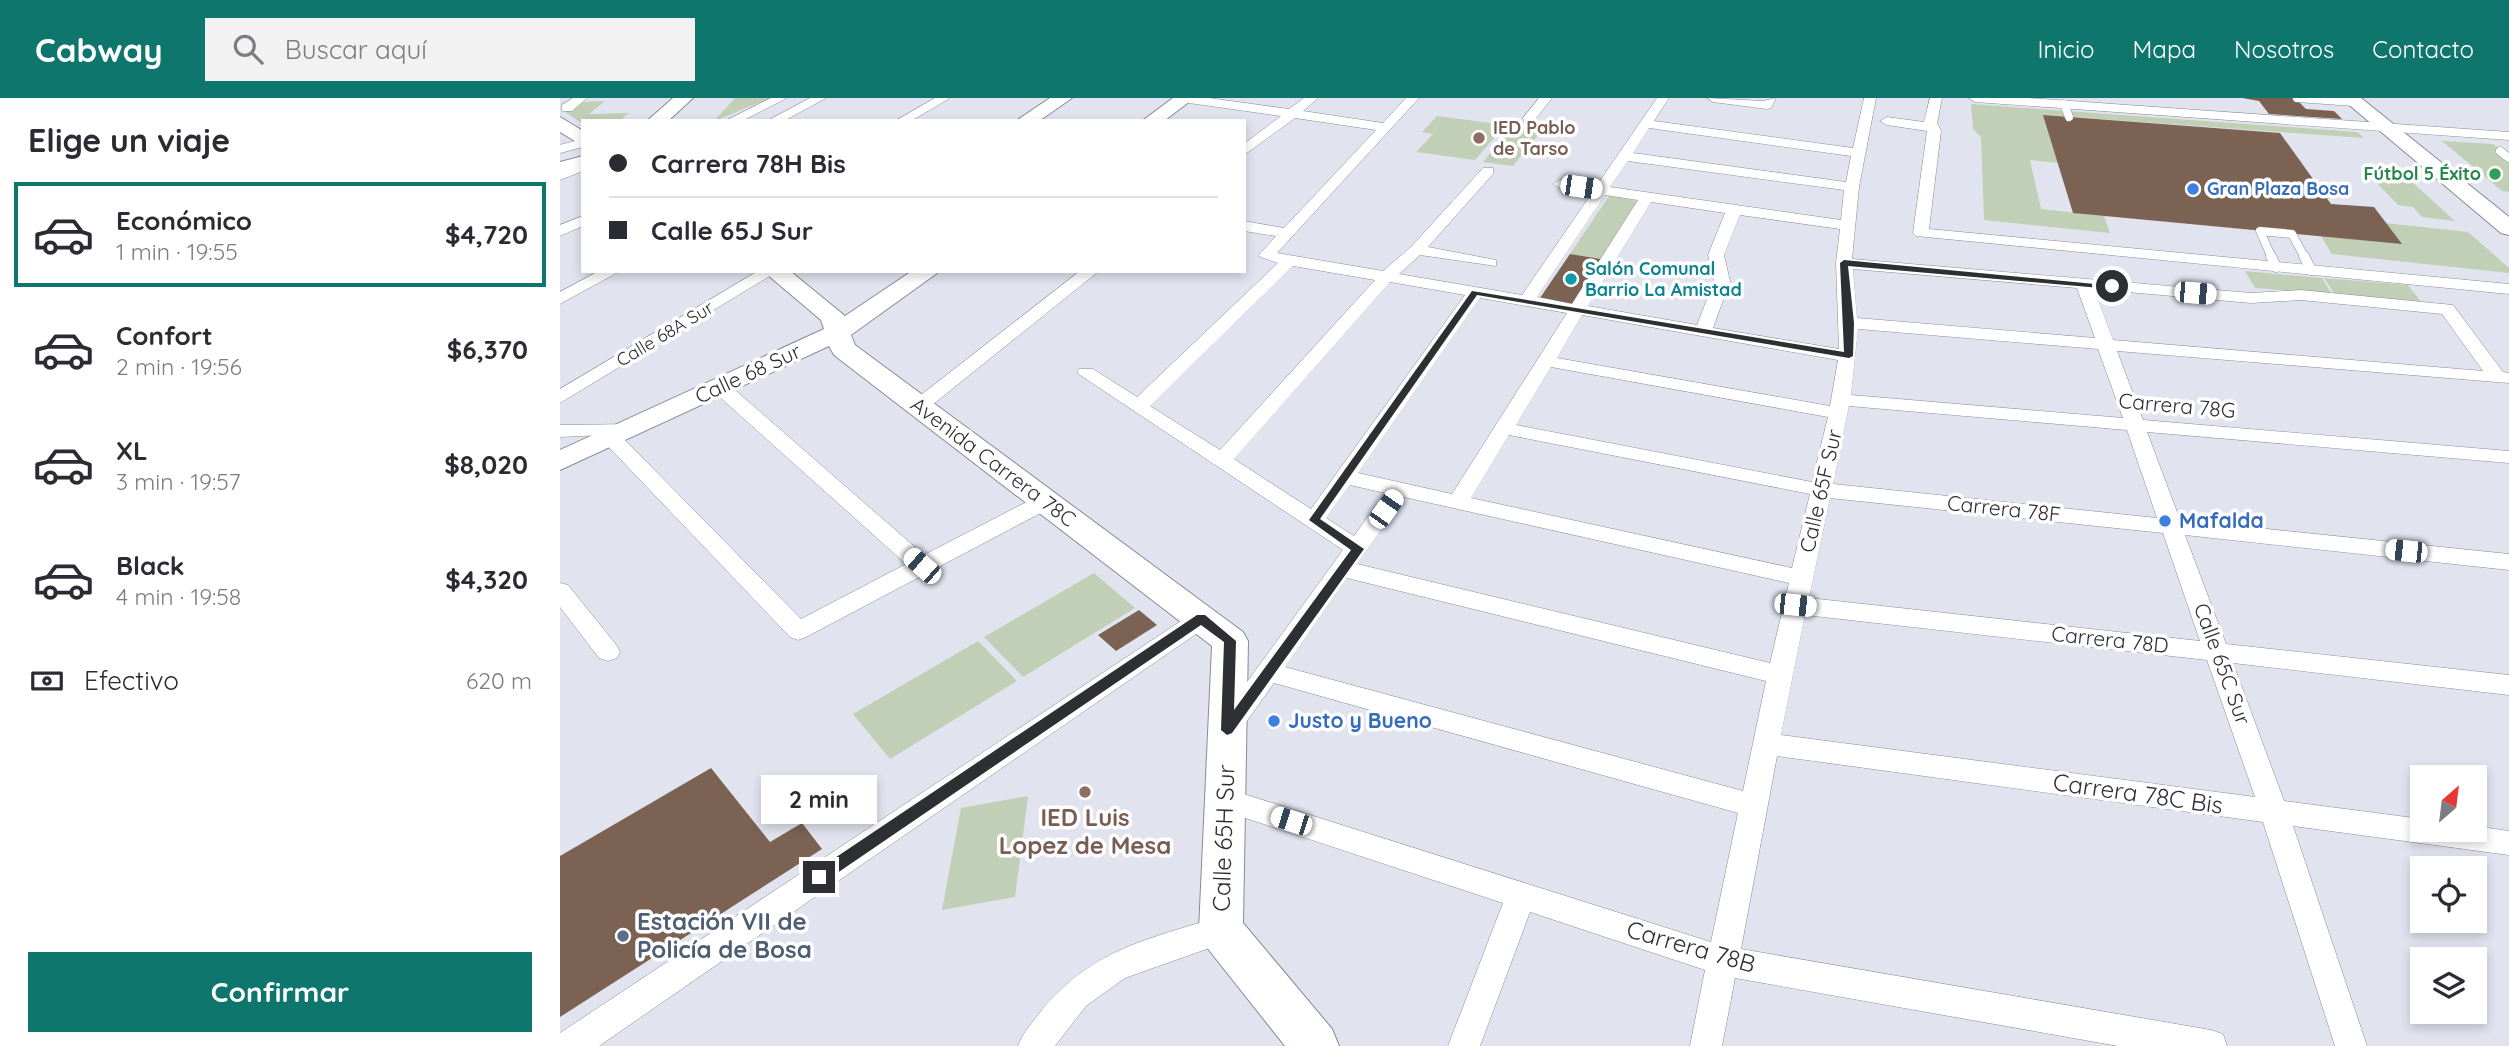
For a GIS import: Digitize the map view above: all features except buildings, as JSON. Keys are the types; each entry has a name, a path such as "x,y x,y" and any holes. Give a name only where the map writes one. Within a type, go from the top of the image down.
{"main road":[{"path":"641,119 666,98"},
{"path":"658,119 684,98"},
{"path":"1028,119 1063,98"},
{"path":"1154,119 1183,98"},
{"path":"2352,100 2509,228"},
{"path":"564,115 581,138"},
{"path":"560,169 581,164"},
{"name":"Avenida Carrera 78C","path":"778,273 833,317 843,349 1215,630"},
{"name":"Calle 68 Sur","path":"560,461 836,333 925,273"},
{"name":"Calle 65H Sur","path":"1215,630 1227,730 1221,930"},
{"path":"1221,930 1315,1046"}],"street":[{"path":"564,115 581,98"},
{"path":"735,119 781,98"},
{"path":"777,119 820,98"},
{"path":"905,119 944,98"},
{"path":"1183,98 1386,127"},
{"path":"1246,149 1312,98"},
{"path":"1277,244 1413,98"},
{"path":"1529,118 1546,98"},
{"path":"1526,301 1663,98"},
{"path":"1713,98 1768,102"},
{"name":"Calle 65F Sur","path":"1706,1046 1780,675 1849,356 1844,263 1852,187 1870,98"},
{"path":"1936,98 1930,123 1934,131 1921,233 2509,289"},
{"path":"1975,98 2018,100 2066,111 2111,103 2509,136"},
{"path":"1887,121 1932,127"},
{"path":"1646,124 1859,153"},
{"path":"1624,156 1852,187"},
{"path":"560,176 581,165"},
{"path":"1221,461 1385,278 1416,250 1488,171"},
{"path":"1560,184 1848,226"},
{"path":"1458,502 1647,197"},
{"path":"1703,331 1722,281 1716,254 1734,210"},
{"path":"560,231 581,221"},
{"path":"1246,227 1277,244 1400,266"},
{"path":"1277,244 1290,260 1849,356"},
{"path":"1416,250 1490,263"},
{"path":"1138,407 1290,260"},
{"path":"1844,263 2250,298 2301,295 2447,309 2503,378"},
{"path":"560,299 608,273"},
{"name":"Calle 68A Sur","path":"560,397 766,273"},
{"path":"919,406 1088,273"},
{"name":"Calle 65C Sur","path":"2084,284 2274,812 2351,1046"},
{"path":"1314,520 1475,293"},
{"path":"1849,323 2503,378"},
{"name":"Carrera 78G","path":"1545,361 1840,406 2136,425 2509,457"},
{"path":"1086,373 1358,549"},
{"path":"720,387 922,566"},
{"name":"Carrera 78F","path":"1503,428 1821,490 2509,562"},
{"path":"560,431 622,433 799,631 1046,501"},
{"path":"1345,477 1801,578"},
{"path":"1227,730 1399,489"},
{"path":"1343,569 1780,675"},
{"path":"560,591 608,652"},
{"name":"Carrera 78D","path":"1795,605 2509,685"},
{"path":"570,1046 1215,630"},
{"path":"1268,673 1754,806"},
{"name":"Carrera 78C Bis","path":"1766,744 2509,843"},
{"name":"Carrera 78B","path":"1225,800 1723,961 2211,1046"},
{"path":"1464,1046 1521,895"},
{"name":"Calle 65H Sur","path":"1034,1046 1074,995 1115,966 1221,930"}],"lane":[{"path":"2297,98 2352,100"},
{"path":"560,149 581,142"},
{"path":"2509,152 2500,151 2509,158"},
{"path":"2276,267 2259,231 2292,234 2311,270"}],"green space":[{"path":"735,98 771,98 719,119 716,119"},
{"path":"605,101 589,114 629,113 622,119 581,119 581,123 565,112 579,102"},
{"path":"1971,104 2357,132 2364,138 2044,115 2058,163 2030,160 2041,209 2104,216 2110,233 1984,220 1981,137 1973,129"},
{"path":"1437,116 1505,125 1475,160 1416,152 1433,134 1422,132"},
{"path":"1513,126 1542,130 1513,166 1483,162"},
{"name":"Fútbol 5 Éxito","path":"2442,141 2493,144 2509,156 2509,192 2502,191"},
{"path":"2374,180 2413,183 2455,221 2422,217 2413,207 2398,205"},
{"path":"1609,196 1638,201 1601,259 1570,254"},
{"path":"2385,223 2468,232 2509,268 2509,273 2332,254 2321,236"},
{"path":"2245,271 2322,278 2332,294 2255,288"},
{"path":"2324,278 2408,285 2421,302 2335,294"},
{"path":"1094,573 1135,608 1023,677 984,637"},
{"path":"978,641 1017,681 890,759 853,714"},
{"path":"1028,796 1015,897 942,910 961,808"}],"place":[{"name":"IED Pablo de Tarso","path":"1479,138"},
{"name":"Fútbol 5 Éxito","path":"2495,174"},
{"name":"Gran Plaza Bosa","path":"2193,189"},
{"name":"Salón Comunal Barrio La Amistad","path":"1571,279"},
{"name":"Mafalda","path":"2165,521"},
{"name":"Justo y Bueno","path":"1274,721"},
{"name":"IED Luis Lopez de Mesa","path":"1085,792"},
{"name":"Estación VII de Policía de Bosa","path":"623,936"}],"route":[{"path":"819,877 1201,618 1230,641 1227,730 1358,549 1314,520 1475,293 1849,356 1844,263 2112,286"}]}
